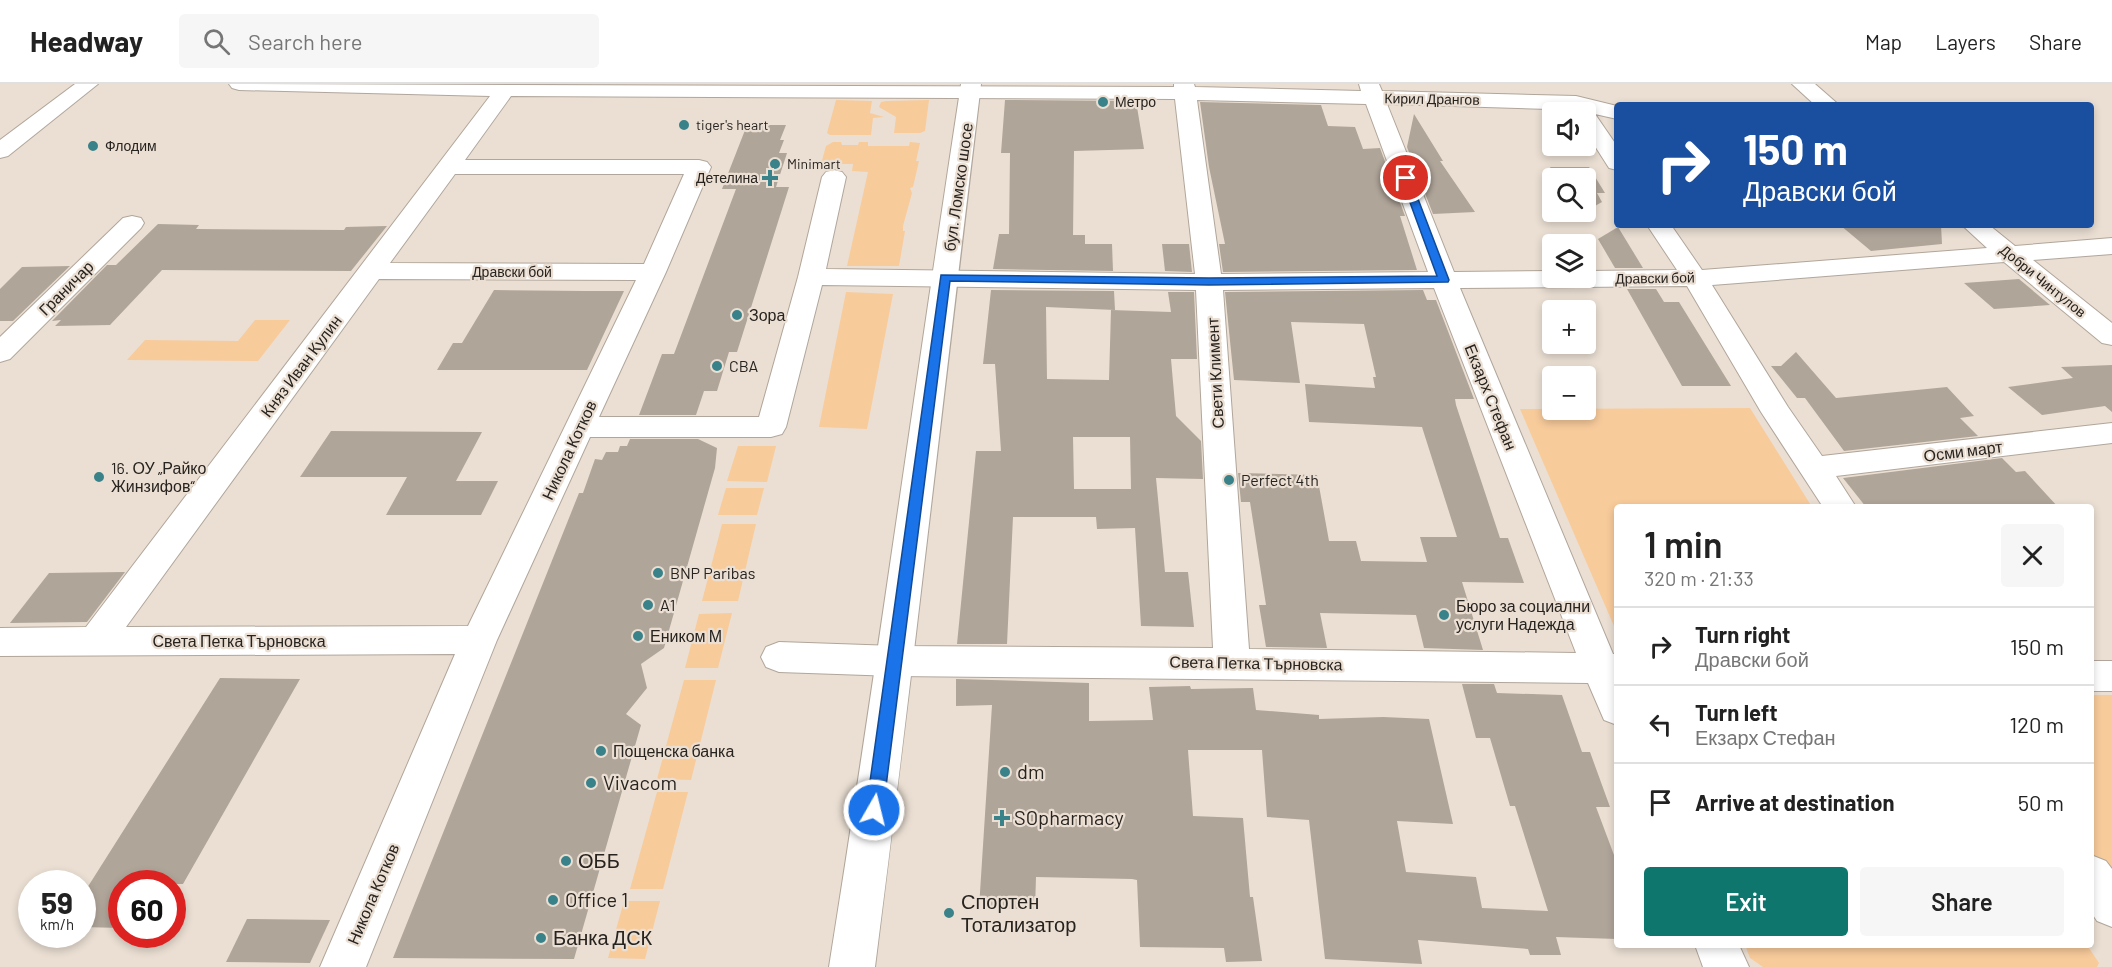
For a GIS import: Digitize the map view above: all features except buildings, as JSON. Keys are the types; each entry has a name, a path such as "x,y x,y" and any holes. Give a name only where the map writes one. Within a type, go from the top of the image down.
{"street":[{"path":"0,151 87,84"},
{"name":"Кирил Дрангов","path":"239,84 505,90 1184,88 1372,91 1542,106"},
{"path":"1565,84 1577,102"},
{"path":"1802,84 1824,102"},
{"name":"Свети Климент","path":"1184,88 1209,282 1232,663"},
{"name":"бул. Ломско шосе","path":"852,967 895,661 970,89"},
{"name":"Княз Иван Кулин","path":"96,641 505,90"},
{"name":"Екзарх Стефан","path":"1372,91 1444,280 1608,669 1614,696"},
{"name":"Кирил Дрангов","path":"1596,111 1614,113"},
{"path":"1596,131 1614,158"},
{"name":"Никола Котков","path":"343,967 479,640 580,428 699,167 446,167"},
{"path":"580,428 771,427 811,277 834,177"},
{"name":"Граничар","path":"0,353 132,223"},
{"path":"1661,228 1695,278 1776,412 1838,504"},
{"name":"Добри Чинтулов","path":"1978,228 2112,337"},
{"name":"Дравски бой","path":"811,277 1209,282 1695,278 2112,246"},
{"name":"Дравски бой","path":"371,271 652,272"},
{"name":"Осми март","path":"1814,468 2112,434"},
{"name":"Света Петка Търновска","path":"0,642 479,640"},
{"name":"Света Петка Търновска","path":"779,657 895,661 1608,669"},
{"path":"2094,676 2112,676"},
{"path":"2094,879 2112,906"},
{"path":"1718,948 1726,967"}],"shaded area":[{"path":"836,100 872,101 870,113 884,117 873,118 871,135 830,135 827,133"},
{"path":"929,100 925,131 920,133 894,133 896,117 879,107 881,102 886,101"},
{"path":"833,142 841,142 842,145 858,145 859,142 868,142 868,146 909,146 910,142 920,143 916,161 919,161 913,187 910,188 912,193 903,226 903,231 905,231 899,266 847,266 868,172 852,171 853,164 821,164 826,146"},
{"path":"846,292 893,294 867,429 819,427"},
{"path":"255,320 290,320 258,361 127,360 145,340 238,341"},
{"path":"1750,408 1810,504 1614,504 1614,626 1520,409 1542,409 1542,420 1596,420 1596,409"},
{"path":"738,446 776,446 767,482 727,481"},
{"path":"726,488 764,488 757,515 718,515"},
{"path":"722,524 756,524 738,601 702,601"},
{"path":"732,613 718,668 685,668 699,614"},
{"path":"684,680 716,680 691,780 657,779"},
{"path":"2094,695 2112,695 2112,886 2094,859"},
{"path":"657,792 688,792 663,889 630,889"},
{"path":"624,901 660,901 645,959 608,958"},
{"path":"1746,948 2089,948 2099,963 2097,967 1763,967 1750,958"}],"place":[{"name":"Метро","path":"1103,102"},
{"name":"tiger's heart","path":"684,125"},
{"name":"Флодим","path":"93,146"},
{"name":"Minimart","path":"775,164"},
{"name":"Детелина","path":"770,178"},
{"name":"Зора","path":"737,315"},
{"name":"CBA","path":"717,366"},
{"name":"16. ОУ „Райко Жинзифов“","path":"99,477"},
{"name":"Perfect 4th","path":"1229,480"},
{"name":"BNP Paribas","path":"658,573"},
{"name":"A1","path":"648,605"},
{"name":"Бюро за социални услуги Надежда","path":"1444,615"},
{"name":"Еником М","path":"638,636"},
{"name":"Пощенска банка","path":"601,751"},
{"name":"dm","path":"1005,772"},
{"name":"Vivacom","path":"591,783"},
{"name":"SOpharmacy","path":"1002,818"},
{"name":"ОББ","path":"566,861"},
{"name":"Office 1","path":"553,900"},
{"name":"Спортен Тотализатор","path":"949,913"},
{"name":"Банка ДСК","path":"541,938"}],"route":[{"path":"874,810 891,698 945,277 1209,282 1444,280 1406,178"}]}
